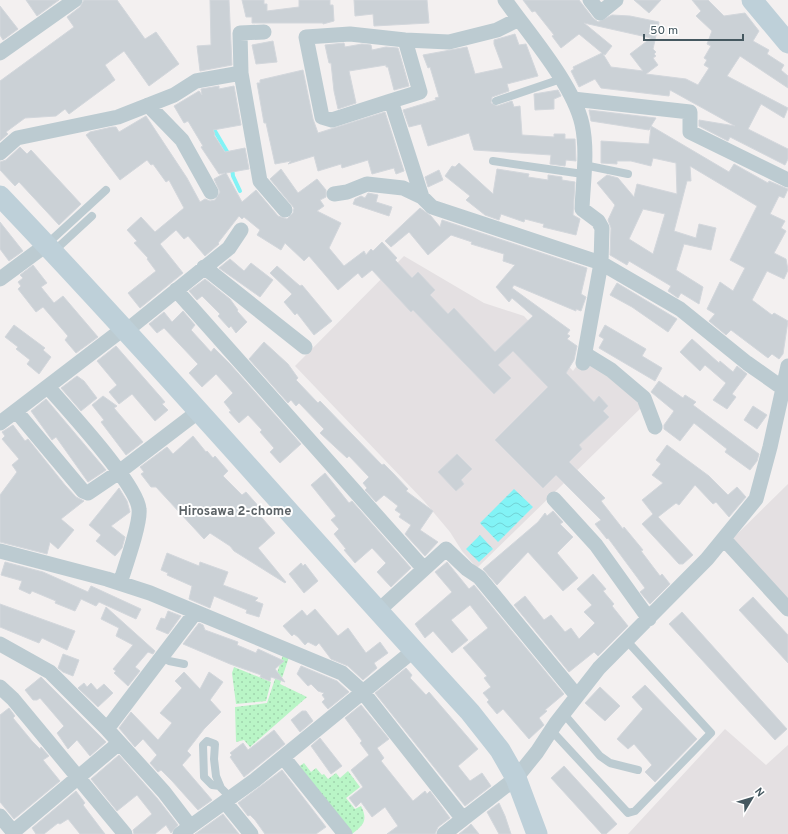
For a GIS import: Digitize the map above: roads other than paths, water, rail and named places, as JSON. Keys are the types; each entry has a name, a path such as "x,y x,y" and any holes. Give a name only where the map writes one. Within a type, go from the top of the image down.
{"street":[{"path":"0,53 75,0"},
{"path":"505,0 561,79 573,99 582,123 585,142 582,209 598,221 602,228 601,263 584,358 611,370 644,398 655,427"},
{"path":"590,0 600,13 616,0"},
{"path":"752,0 788,43"},
{"path":"771,0 788,21"},
{"path":"405,40 420,92 332,120 322,117 306,37 350,34 405,40 449,42 497,30 519,19"},
{"path":"264,32 240,33 241,73 260,181 285,210"},
{"path":"0,153 17,138 152,109 196,81 241,73"},
{"path":"573,99 690,112 690,132 788,180"},
{"path":"391,101 422,198"},
{"path":"152,109 182,140 211,192"},
{"path":"334,194 347,192 367,184 403,188 422,198 432,206 601,263 680,309 747,363 786,391"},
{"path":"0,196 50,248 199,411 413,651 470,712 500,750 516,778 537,834"},
{"path":"0,423 125,330 229,248 241,230"},
{"path":"0,279 50,248"},
{"path":"204,267 305,347"},
{"path":"176,290 424,569"},
{"path":"444,834 516,778 563,713 599,668 649,619 724,539 756,499 786,391 788,366"},
{"path":"48,386 119,472 137,499 140,510 120,583"},
{"path":"16,411 85,493 90,493 199,411"},
{"path":"554,499 596,545 649,619"},
{"path":"724,539 788,609"},
{"path":"378,612 446,549 466,569 479,577 578,696"},
{"path":"1,553 120,583 150,593 342,673 362,691 463,819"},
{"path":"107,729 195,613"},
{"path":"0,644 50,672 107,729 164,792 185,830 228,800 283,757 362,691 413,651"},
{"path":"0,687 13,699 124,834"},
{"path":"0,816 14,833 119,743"},
{"path":"283,757 345,834"},
{"path":"228,800 251,834"}],"lane":[{"path":"496,101 561,79"},
{"path":"493,162 628,174"},
{"path":"50,248 106,190"},
{"path":"50,248 92,216"},
{"path":"551,730 628,813 635,811 711,734 627,641"},
{"path":"161,657 169,661 184,664"},
{"path":"563,713 600,756 610,763 638,770"},
{"path":"220,786 212,785 204,777 203,745 207,741 215,744 215,770 220,786 228,800"}],"water":[{"path":"514,489 533,507 498,542 480,523"},
{"path":"480,535 493,549 479,562 466,549"}],"waterway":[{"path":"212,126 229,155"},
{"path":"232,168 233,176 240,191"}],"district":[{"name":"Hirosawa 2-chome","path":"235,512"}]}
